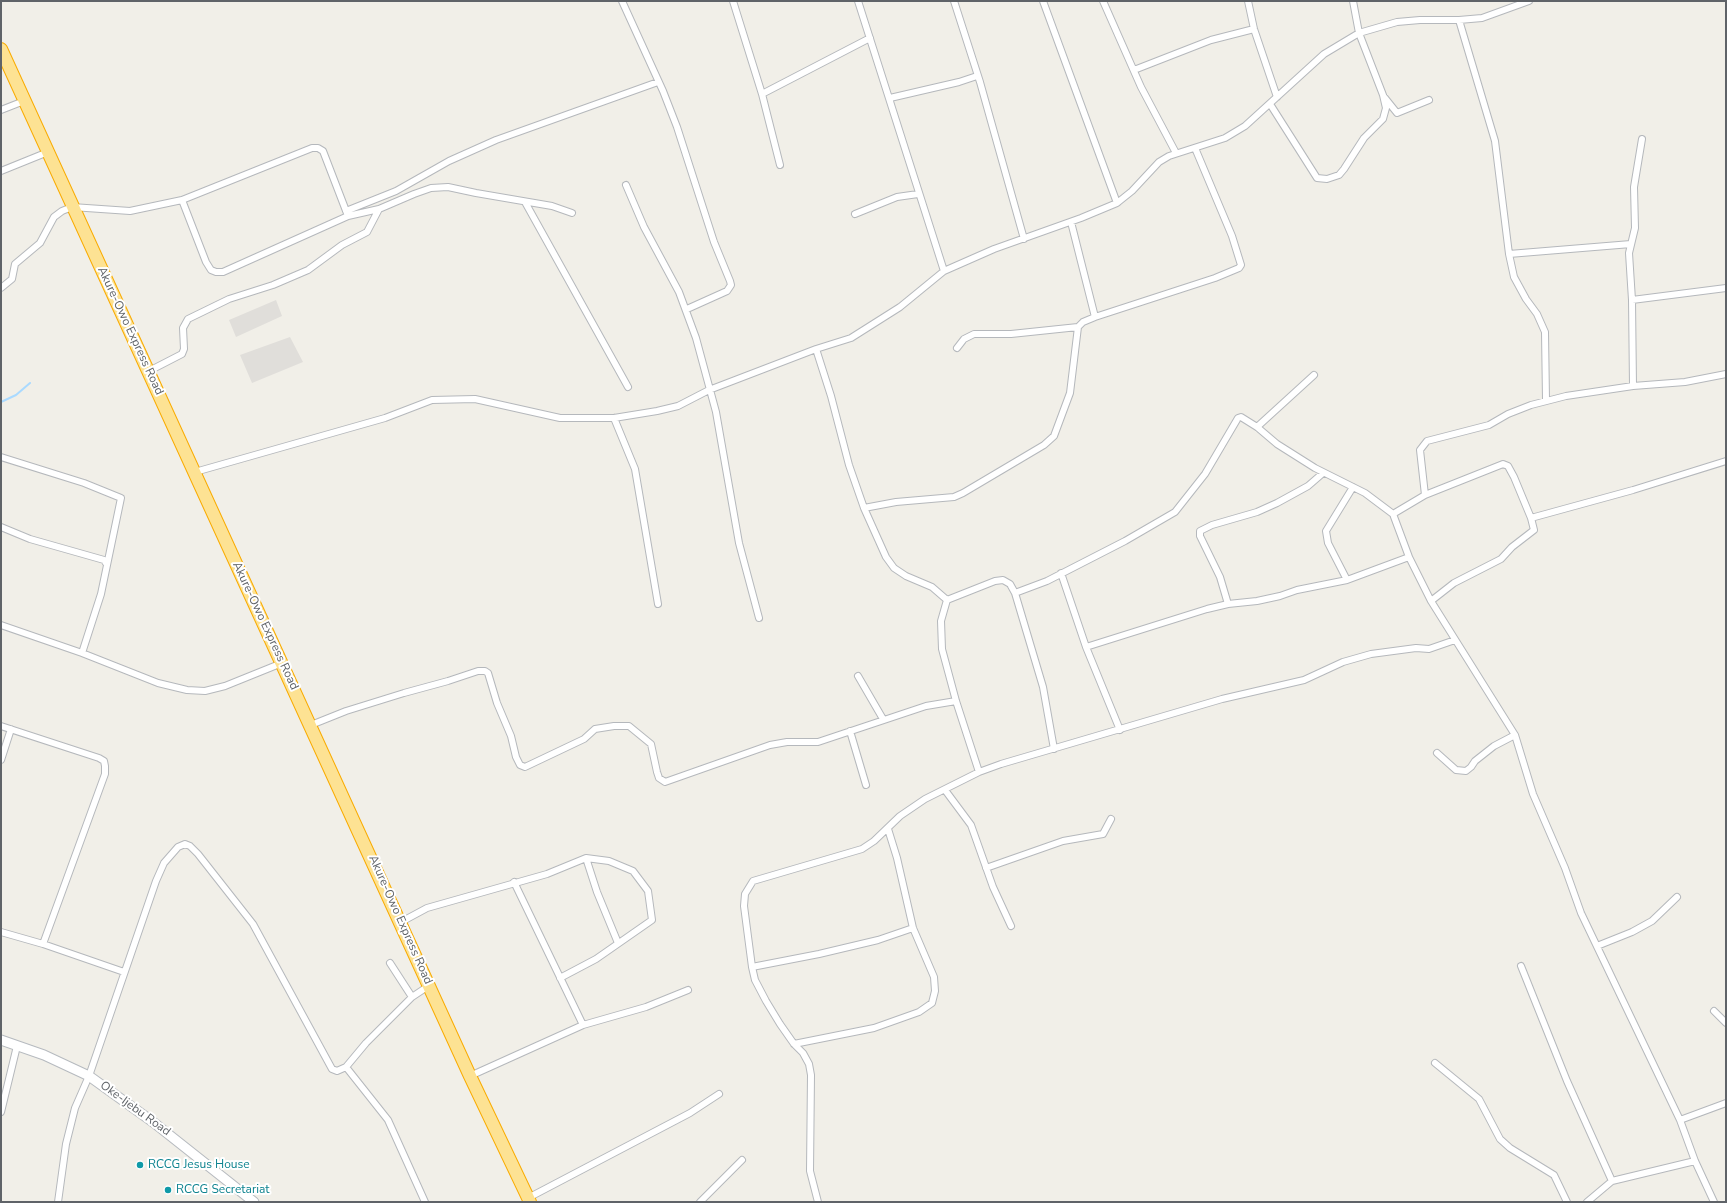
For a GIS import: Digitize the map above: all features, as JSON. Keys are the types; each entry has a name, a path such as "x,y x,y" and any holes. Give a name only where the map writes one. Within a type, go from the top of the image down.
{"highway":[{"name":"Akure-Owo Express Road","path":"1,49 72,207 196,472 470,1076 529,1200"}],"main road":[{"name":"Oke-Ijebu Road","path":"1,1040 44,1055 89,1076 153,1122 254,1202"}],"street":[{"path":"622,1 677,127 714,242 730,281 729,289 727,291 687,309"},
{"path":"733,1 762,94 780,165"},
{"path":"858,1 890,98 918,194 944,271"},
{"path":"954,1 1024,239"},
{"path":"1043,1 1117,203"},
{"path":"1104,1 1134,70 1163,131 1176,153"},
{"path":"1248,1 1254,29 1277,97"},
{"path":"1270,104 1317,178 1322,179 1339,175 1351,160 1364,138 1383,119 1386,108 1383,95 1359,34 1353,1"},
{"path":"196,472 385,418 432,400 476,399 560,418 614,418 678,406 709,390 816,349 851,338 900,306 944,271 994,249 1071,222 1117,203 1132,191 1160,162 1176,153 1225,138 1245,126 1324,54 1359,34 1397,22 1482,18 1529,1"},
{"path":"1459,20 1495,141 1509,254 1514,277 1526,300 1537,314 1545,332 1546,400"},
{"path":"1134,70 1211,40 1254,29"},
{"path":"762,94 870,38"},
{"path":"890,98 959,82 977,76"},
{"path":"182,200 206,262 211,270 223,272 396,191 449,161 496,140 658,82"},
{"path":"1383,95 1397,112 1429,100"},
{"path":"1,110 24,101"},
{"path":"1633,386 1632,300 1629,268 1634,228 1634,187 1642,139"},
{"path":"1,288 12,279 15,264 40,243 54,217 72,207 130,211 182,200 318,148 323,151 347,213"},
{"path":"864,508 896,502 954,497 963,494 1044,446 1054,436 1070,393 1078,328 1083,322 1094,317 1215,278 1239,268 1241,265 1232,236 1195,148"},
{"path":"1,171 48,152"},
{"path":"626,185 644,227 671,274 687,309 716,412 735,524 759,618"},
{"path":"347,213 379,209 414,194 440,186 552,206 572,213"},
{"path":"855,214 897,197 918,194"},
{"path":"525,202 628,387"},
{"path":"149,371 182,354 184,349 184,328 188,320 228,299 273,285 308,270 342,244 367,232 379,209"},
{"path":"1071,222 1094,317"},
{"path":"1509,254 1631,244"},
{"path":"1632,300 1726,288"},
{"path":"957,348 964,338 974,334 1019,333 1078,328"},
{"path":"816,349 831,396 849,465 879,545 894,568 906,576 932,587 947,600"},
{"path":"1425,495 1420,450 1427,441 1489,425 1508,414 1546,400 1587,392 1633,386 1685,382 1726,374"},
{"path":"1256,427 1314,375"},
{"path":"1016,593 1061,573 1125,541 1175,512 1205,474 1238,418 1241,417 1277,444 1323,473 1353,487 1393,514 1409,557 1431,601 1515,735 1534,794 1565,868 1581,913 1680,1120 1695,1161 1714,1202"},
{"path":"614,418 618,431 631,454 635,469 658,604"},
{"path":"1,457 84,483 119,497 121,501 106,562 101,594 82,653"},
{"path":"1531,518 1726,461"},
{"path":"1393,514 1425,495 1503,464 1508,466 1514,477 1531,518 1534,530 1512,547 1501,559 1454,583 1431,601"},
{"path":"1228,604 1220,577 1200,536 1200,531 1212,525 1257,512 1277,503 1308,486 1323,473"},
{"path":"1347,580 1328,544 1326,531 1353,487"},
{"path":"1,527 30,539 104,560 106,562"},
{"path":"1086,647 1228,604 1257,601 1280,596 1297,590 1347,580 1409,557"},
{"path":"1061,573 1086,647 1120,730"},
{"path":"980,772 956,701 945,660 940,632 942,612 947,600 985,584 1003,580 1010,584 1016,593 1044,687 1054,749"},
{"path":"1,625 82,653 158,683 188,690 205,691 225,686 282,663"},
{"path":"818,1202 810,1171 811,1075 803,1053 794,1044 766,1001 755,980 744,906 745,894 753,881 862,848 874,841 900,816 914,806 980,772 1023,757 1120,730 1222,699 1304,680 1343,662 1371,654 1416,648 1430,649 1455,640"},
{"path":"311,725 368,704 481,670 488,673 497,703 511,736 517,761 525,767 584,738 595,729 614,726 628,726 651,744 659,778 665,782 770,745 787,742 818,742 883,719 926,706 956,701"},
{"path":"858,676 883,719"},
{"path":"1,726 99,758 104,761 105,766 105,774 43,944"},
{"path":"1,760 11,729"},
{"path":"850,731 866,784"},
{"path":"1437,754 1456,770 1466,770 1471,768 1475,761 1494,746 1515,735"},
{"path":"945,790 971,825 986,868 1010,926"},
{"path":"986,868 1063,841 1103,834 1111,818"},
{"path":"794,1044 874,1028 919,1012 932,1003 936,991 934,977 913,928 897,858 888,829"},
{"path":"58,1202 66,1144 75,1108 89,1076 124,972 164,864 178,847 185,844 190,846 253,924 332,1069 337,1071 346,1067 366,1043 412,997 430,985"},
{"path":"401,922 427,908 514,882 547,874 586,858 609,862 633,871 648,891 652,920 596,959 560,978"},
{"path":"586,858 597,892 618,943"},
{"path":"514,882 584,1025"},
{"path":"1597,946 1632,932 1652,921 1677,897"},
{"path":"752,967 819,954 878,940 913,928"},
{"path":"1,932 43,944 124,972"},
{"path":"390,963 412,997"},
{"path":"1521,966 1567,1081 1612,1181"},
{"path":"470,1076 584,1025 646,1006 688,990"},
{"path":"1714,1011 1726,1022"},
{"path":"1,1112 2,1102 17,1046"},
{"path":"1435,1063 1478,1099 1500,1139 1510,1148 1554,1175 1567,1202"},
{"path":"346,1067 388,1120 425,1202"},
{"path":"529,1200 690,1113 719,1094"},
{"path":"1680,1120 1726,1103"},
{"path":"700,1202 742,1160"},
{"path":"1587,1202 1612,1181 1695,1161"}],"shaded area":[{"path":"276,300 282,316 236,337 229,320"},
{"path":"290,337 303,362 252,383 240,355"}],"waterway":[{"path":"1,402 16,395 30,383"}],"place":[{"name":"RCCG Jesus House","path":"140,1165"},
{"name":"RCCG Secretariat","path":"168,1190"}]}
